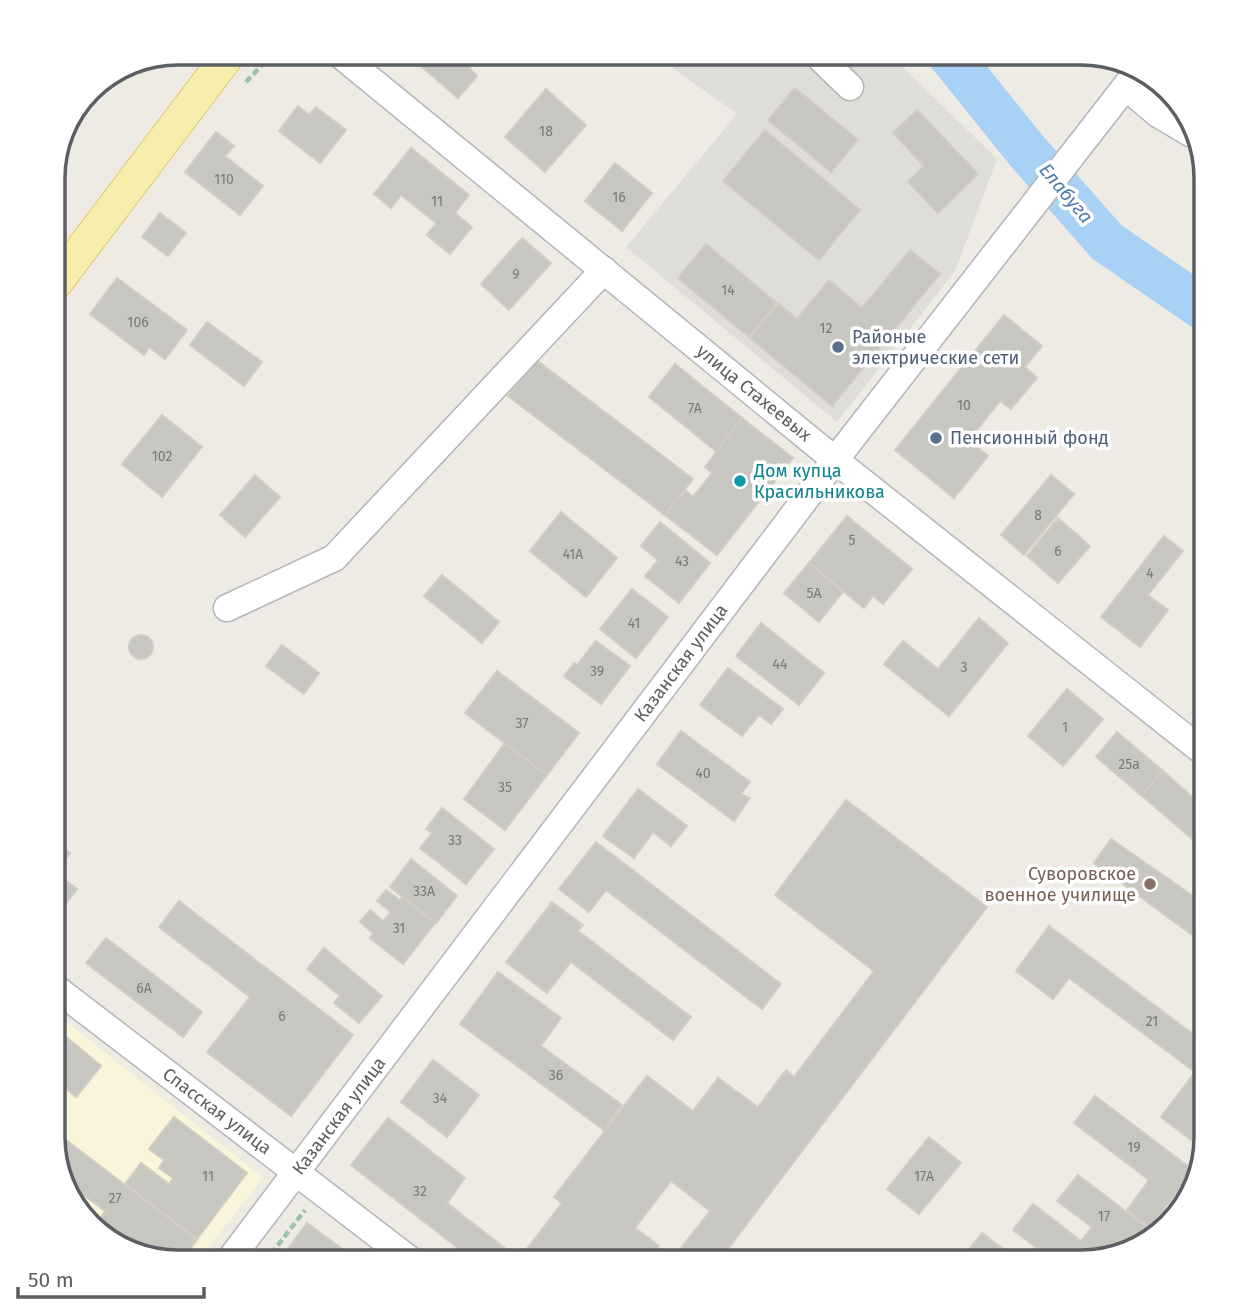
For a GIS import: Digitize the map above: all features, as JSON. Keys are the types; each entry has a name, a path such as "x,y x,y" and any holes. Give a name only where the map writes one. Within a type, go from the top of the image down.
{"main road":[{"path":"65,272 234,65"}],"street":[{"name":"улица Стахеевых","path":"354,65 835,460 1194,744"},
{"path":"827,65 850,87"},
{"path":"1133,78 1158,114 1183,129"},
{"name":"Казанская улица","path":"237,1250 835,460 1133,78"},
{"path":"227,608 334,558 604,270"},
{"name":"Спасская улица","path":"65,996 398,1250"}],"path":[{"path":"274,1250 320,1190"}],"shaded area":[{"path":"669,65 900,65 997,159 955,271 837,422 626,247 737,114"},
{"path":"65,1021 263,1178 206,1250 148,1246 128,1239 109,1227 84,1200 73,1181 67,1159"}],"building":[{"path":"420,65 472,65 469,68 477,76 458,98"},
{"path":"795,88 858,140 831,172 768,120"},
{"path":"546,89 586,125 545,172 505,137"},
{"path":"298,106 309,115 316,107 346,130 320,163 279,131"},
{"path":"917,110 978,174 938,213 908,182 924,166 893,133"},
{"path":"765,130 860,210 819,260 723,181"},
{"path":"216,132 234,146 225,156 263,186 240,215 185,172"},
{"path":"411,148 469,195 455,213 472,227 450,254 427,235 436,223 401,195 391,208 374,194"},
{"path":"615,163 652,193 622,231 585,201"},
{"path":"160,213 186,233 168,256 142,237"},
{"path":"522,238 551,263 509,310 481,284"},
{"path":"706,244 777,303 749,337 678,278"},
{"path":"910,250 940,274 832,406 750,338 778,303 797,319 829,280 862,308"},
{"path":"117,278 187,330 165,359 149,347 144,355 90,314"},
{"path":"1004,315 1042,346 1025,367 1037,378 1011,409 1000,401 969,440 988,456 954,498 895,450"},
{"path":"207,322 262,362 244,386 190,345"},
{"path":"535,359 693,479 665,515 508,396"},
{"path":"675,364 742,418 717,452 649,397"},
{"path":"162,415 202,447 162,497 122,464"},
{"name":"Дом купца Красильникова","path":"742,418 793,458 717,555 665,515 685,490 693,497 712,473 705,467"},
{"path":"255,475 280,497 245,537 220,515"},
{"path":"1051,475 1074,494 1024,555 1001,535"},
{"path":"561,512 617,558 586,597 530,551"},
{"path":"847,516 912,569 883,604 873,596 864,608 809,563"},
{"path":"1058,518 1090,546 1058,583 1027,556"},
{"path":"660,522 710,563 679,603 645,576 658,560 641,546"},
{"path":"1164,536 1183,551 1148,595 1168,610 1140,647 1101,617"},
{"path":"809,563 843,592 819,622 784,593"},
{"path":"442,575 499,622 482,643 424,596"},
{"path":"632,589 668,617 636,658 600,629"},
{"path":"979,618 1008,643 949,716 884,664 903,641 938,669"},
{"path":"761,623 824,673 799,705 736,656"},
{"path":"141,635 150,638 153,647 150,656 141,659 132,656 129,647 132,638"},
{"path":"596,641 630,666 601,704 564,676 574,663 577,665"},
{"path":"282,645 319,673 304,694 266,666"},
{"path":"728,668 783,709 771,724 759,715 742,736 700,705"},
{"path":"497,671 579,733 547,775 465,713"},
{"path":"1067,689 1103,719 1063,766 1028,736"},
{"path":"681,731 750,782 741,794 750,798 734,821 657,764"},
{"path":"1117,732 1163,771 1141,795 1096,757"},
{"path":"505,743 547,775 505,830 464,799"},
{"path":"1163,771 1194,798 1194,841 1141,795"},
{"path":"638,789 687,826 671,846 653,832 634,858 603,836"},
{"path":"846,800 987,907 727,1250 679,1250 710,1211 671,1181 635,1228 659,1246 656,1250 526,1250 562,1203 554,1197 647,1076 693,1111 718,1078 758,1107 786,1070 794,1077 874,971 775,895"},
{"path":"442,808 494,849 466,884 420,848 432,833 426,829"},
{"name":"Суворовское военное училище","path":"1111,839 1194,897 1194,936 1094,863"},
{"path":"596,842 781,984 762,1009 606,890 589,912 559,889"},
{"path":"411,859 457,896 436,923 390,887"},
{"path":"65,880 77,889 65,905"},
{"path":"386,890 400,900 402,897 435,923 403,964 370,938 373,933 360,922 370,910 383,921 391,912 377,901"},
{"path":"179,901 353,1035 291,1116 207,1052 250,997 159,927"},
{"path":"552,902 583,925 578,931 691,1017 673,1040 571,962 547,993 506,962"},
{"path":"1049,926 1194,1035 1194,1071 1069,978 1053,999 1016,971"},
{"path":"106,938 202,1012 183,1037 86,963"},
{"path":"324,948 382,996 359,1023 334,1003 340,996 307,969"},
{"path":"498,972 561,1018 541,1046 622,1105 604,1130 460,1024"},
{"path":"65,1036 101,1066 76,1097 65,1087"},
{"path":"433,1060 479,1095 447,1137 401,1102"},
{"path":"1194,1073 1194,1142 1161,1117"},
{"path":"1095,1096 1190,1168 1185,1180 1149,1227 1127,1210 1149,1180 1074,1123"},
{"path":"174,1117 247,1173 197,1239 125,1184 141,1163 169,1184 173,1178 159,1168 164,1160 149,1149"},
{"path":"388,1118 465,1178 447,1203 507,1250 461,1250 351,1165"},
{"path":"929,1137 961,1163 919,1214 887,1189"},
{"path":"65,1141 197,1240 189,1250 148,1246 128,1239 102,1221 100,1219 105,1211 79,1192 73,1181"},
{"path":"1078,1175 1148,1228 1125,1242 1081,1250 1039,1250 1013,1230 1033,1204 1081,1241 1092,1227 1057,1201"},
{"path":"307,1223 344,1250 287,1250"},
{"path":"982,1233 1005,1250 969,1250"}],"waterway":[{"name":"Елабуга","path":"958,65 1026,150 1107,242 1194,302"}],"place":[{"name":"Районые электрические сети","path":"838,347"},
{"name":"Пенсионный фонд","path":"936,438"},
{"name":"Дом купца Красильникова","path":"740,481"},
{"name":"Суворовское военное училище","path":"1150,884"}]}
